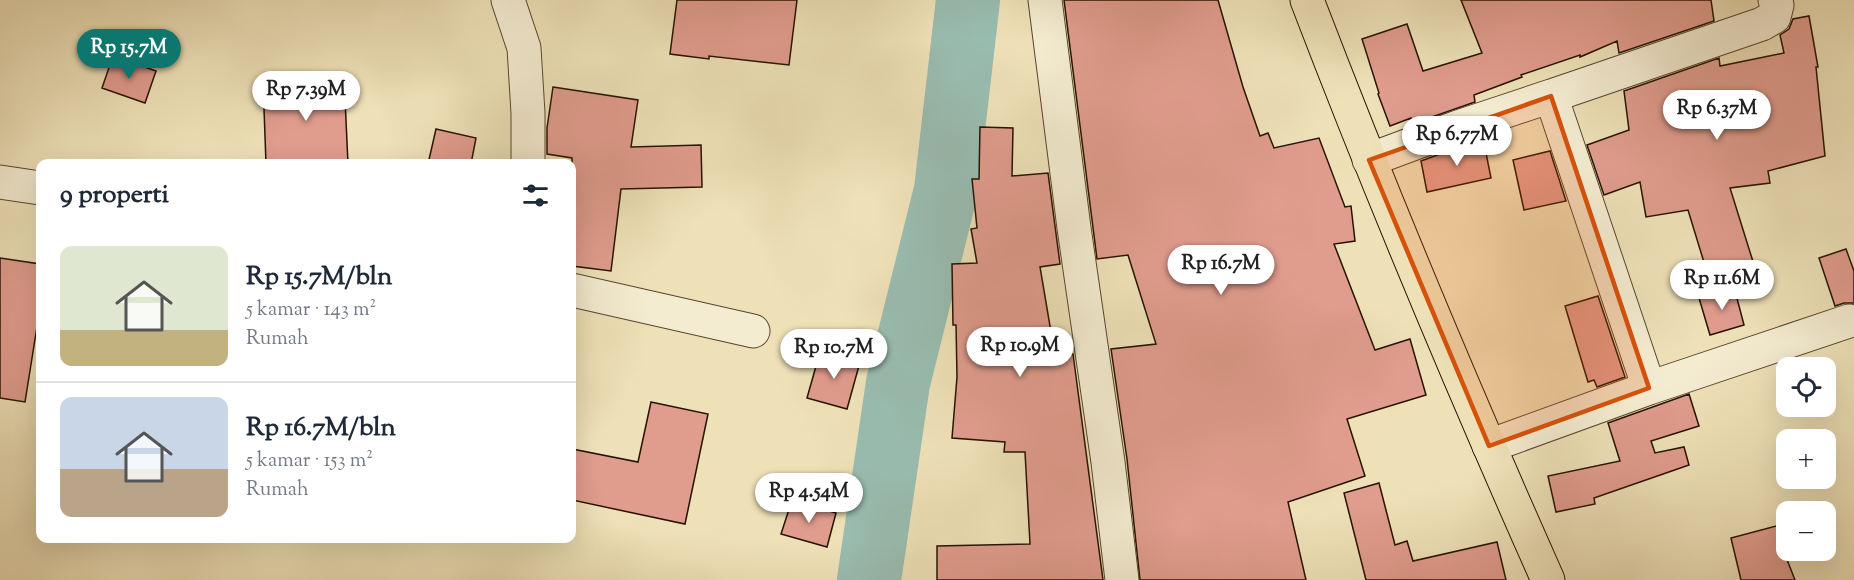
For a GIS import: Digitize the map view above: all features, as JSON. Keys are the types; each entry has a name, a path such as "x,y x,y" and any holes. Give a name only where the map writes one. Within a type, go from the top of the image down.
{"highway":[{"path":"1307,0 1369,160 1548,580"}],"street":[{"path":"508,0 524,48 528,159"},
{"path":"1045,0 1122,580"},
{"path":"1369,160 1458,127 1762,24 1774,17 1777,5 1775,0"},
{"path":"1551,96 1649,388"},
{"path":"0,182 36,187"},
{"path":"576,291 753,331"},
{"path":"1489,446 1649,388 1852,323"}],"highlighted area":[{"path":"1551,96 1649,388 1489,446 1369,160"}],"building":[{"path":"677,0 797,0 789,65 670,54"},
{"path":"1064,0 1218,0 1260,136 1268,133 1274,148 1319,138 1345,207 1351,206 1355,241 1334,244 1375,350 1410,339 1426,395 1347,419 1365,476 1288,502 1306,580 1140,580 1127,459 1111,349 1156,344 1128,255 1097,259"},
{"path":"1461,0 1711,0 1714,21 1619,53 1617,41 1580,57 1580,55 1521,75 1522,77 1474,95 1475,102 1412,124 1411,118 1390,126 1362,39 1407,24 1423,71 1482,53"},
{"path":"1809,16 1818,67 1816,67 1825,156 1768,171 1770,183 1730,188 1755,268 1710,282 1688,210 1646,217 1640,182 1604,195 1587,145 1629,130 1624,91 1719,58 1720,66 1784,53 1780,35 1789,29 1793,19"},
{"path":"113,56 156,71 145,103 102,88"},
{"path":"344,77 348,159 266,159 263,81"},
{"path":"553,87 638,100 631,147 701,145 702,187 621,189 611,271 576,267 576,159 547,154 547,128"},
{"path":"980,127 1013,128 1012,176 1048,173 1060,264 1040,267 1051,332 1055,331 1060,356 1073,354 1103,580 937,580 937,546 1030,544 1025,452 1004,452 1005,442 952,438 957,377 952,264 977,263 971,229 977,228 972,179 979,179"},
{"path":"436,129 476,138 472,159 429,159"},
{"path":"1483,138 1491,178 1427,192 1421,161"},
{"path":"1550,151 1566,201 1524,210 1513,160"},
{"path":"1846,249 1854,271 1854,303 1835,306 1819,258"},
{"path":"0,258 36,263 36,333 25,402 0,398"},
{"path":"1734,287 1744,325 1710,335 1699,298"},
{"path":"1598,296 1625,377 1597,387 1594,380 1588,382 1565,306"},
{"path":"820,352 860,362 847,409 807,398"},
{"path":"1689,394 1699,426 1651,441 1655,453 1684,447 1689,465 1594,498 1595,504 1556,512 1548,476 1620,461 1608,423"},
{"path":"651,402 708,414 685,524 576,501 576,450 638,462"},
{"path":"1379,483 1395,545 1407,541 1413,561 1497,542 1506,580 1366,580 1344,493"},
{"path":"792,500 836,513 827,547 781,534"},
{"path":"1776,526 1776,561 1788,561 1795,580 1741,580 1731,538"}],"waterway":[{"path":"869,580 898,383 946,190 968,0"}]}
